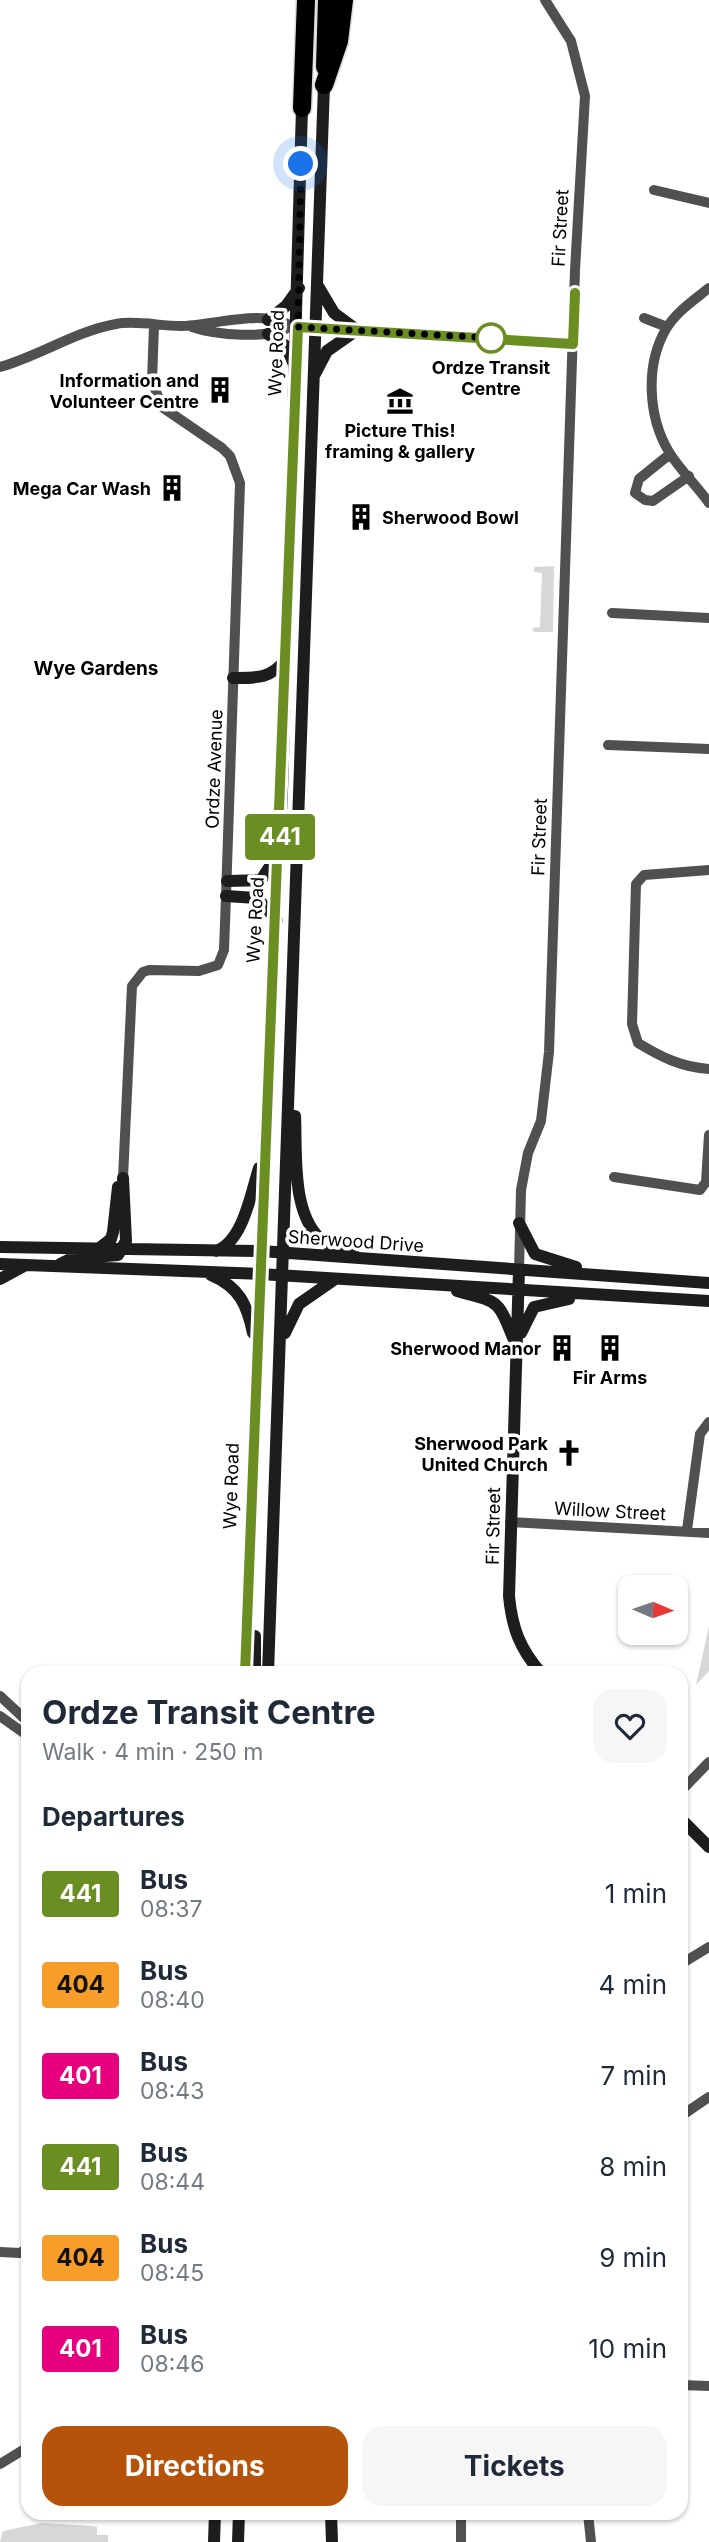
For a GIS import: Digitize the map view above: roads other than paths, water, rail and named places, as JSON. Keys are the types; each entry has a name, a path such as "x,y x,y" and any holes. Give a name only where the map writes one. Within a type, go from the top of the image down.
{"highway":[{"name":"Wye Road","path":"302,108 306,0"},
{"path":"324,85 327,0"},
{"path":"324,85 339,41 344,0"}],"main road":[{"path":"268,1666 282,1343 324,85"},
{"name":"Wye Road","path":"245,1666 264,1150 280,850 296,372 294,326 299,288 302,108"},
{"path":"314,377 327,351 356,330 334,313 317,283"},
{"path":"268,320 286,306 299,288"},
{"path":"268,334 286,346 296,372"},
{"path":"233,678 266,677 278,670 286,659"},
{"path":"226,881 261,880 280,850"},
{"path":"226,896 257,898 277,920"},
{"path":"290,1055 301,1198 312,1229 333,1247 396,1256 425,1264"},
{"path":"215,1251 228,1244 241,1221 264,1150"},
{"path":"97,1250 111,1239 117,1193 124,1178"},
{"path":"57,1266 70,1259 116,1256 121,1250 126,1241 124,1178"},
{"path":"519,1223 529,1246 538,1256 625,1276"},
{"name":"Sherwood Drive","path":"0,1247 261,1251 709,1283"},
{"path":"0,1264 260,1274 709,1301"},
{"path":"0,1279 26,1265"},
{"name":"Fir Street","path":"519,1270 509,1596 520,1648 535,1666"},
{"path":"204,1272 233,1286 243,1298 257,1352"},
{"path":"282,1343 299,1304 336,1279"},
{"path":"436,1285 495,1302 505,1314 517,1347"},
{"path":"517,1347 534,1307 542,1303 597,1296"},
{"path":"247,1600 254,1611 255,1666"},
{"path":"688,1826 709,1847"},
{"path":"214,2542 215,2520"},
{"path":"238,2542 239,2520"},
{"path":"331,2520 332,2542"}],"street":[{"name":"Fir Street","path":"519,1270 523,1176 545,1097 549,1052 573,344 585,96 571,41 545,0"},
{"path":"654,190 709,202"},
{"path":"709,288 677,313 667,327 651,389 657,428 670,454 709,503"},
{"path":"644,318 667,327"},
{"path":"0,367 111,325 188,326 226,319 284,321 294,326 316,328 573,344"},
{"name":"Ordze Avenue","path":"124,1178 132,986 143,972 149,970 199,971 218,965 224,950 226,896 240,483 230,457 222,448 162,408 152,381 154,326"},
{"path":"188,326 208,332 268,334 294,326"},
{"path":"670,454 639,479 635,493 645,500 653,501 689,477"},
{"path":"612,613 709,618"},
{"path":"608,745 709,749"},
{"path":"709,870 644,875 636,884 632,1024 638,1043 659,1056 676,1063 709,1069"},
{"path":"614,1177 700,1190 706,1182 709,1135"},
{"path":"687,1530 699,1434 709,1422"},
{"name":"Willow Street","path":"510,1522 687,1530 709,1534"},
{"path":"0,1696 21,1716"},
{"path":"0,1716 21,1731"},
{"path":"688,1784 709,1762"},
{"path":"688,1960 709,1947"},
{"path":"688,2111 709,2097"},
{"path":"0,2252 21,2253"},
{"path":"688,2385 709,2386"},
{"path":"0,2464 21,2451"},
{"path":"461,2520 461,2542"},
{"path":"589,2520 591,2542"}],"place":[{"name":"Ordze Transit Centre","path":"491,338"},
{"name":"Information and Volunteer Centre","path":"220,390"},
{"name":"Picture This! framing & gallery","path":"400,401"},
{"name":"Mega Car Wash","path":"172,488"},
{"name":"Sherwood Bowl","path":"361,517"},
{"name":"Sherwood Manor","path":"562,1348"},
{"name":"Fir Arms","path":"610,1348"},
{"name":"Sherwood Park United Church","path":"569,1453"}],"district":[{"name":"Wye Gardens","path":"96,668"}]}
